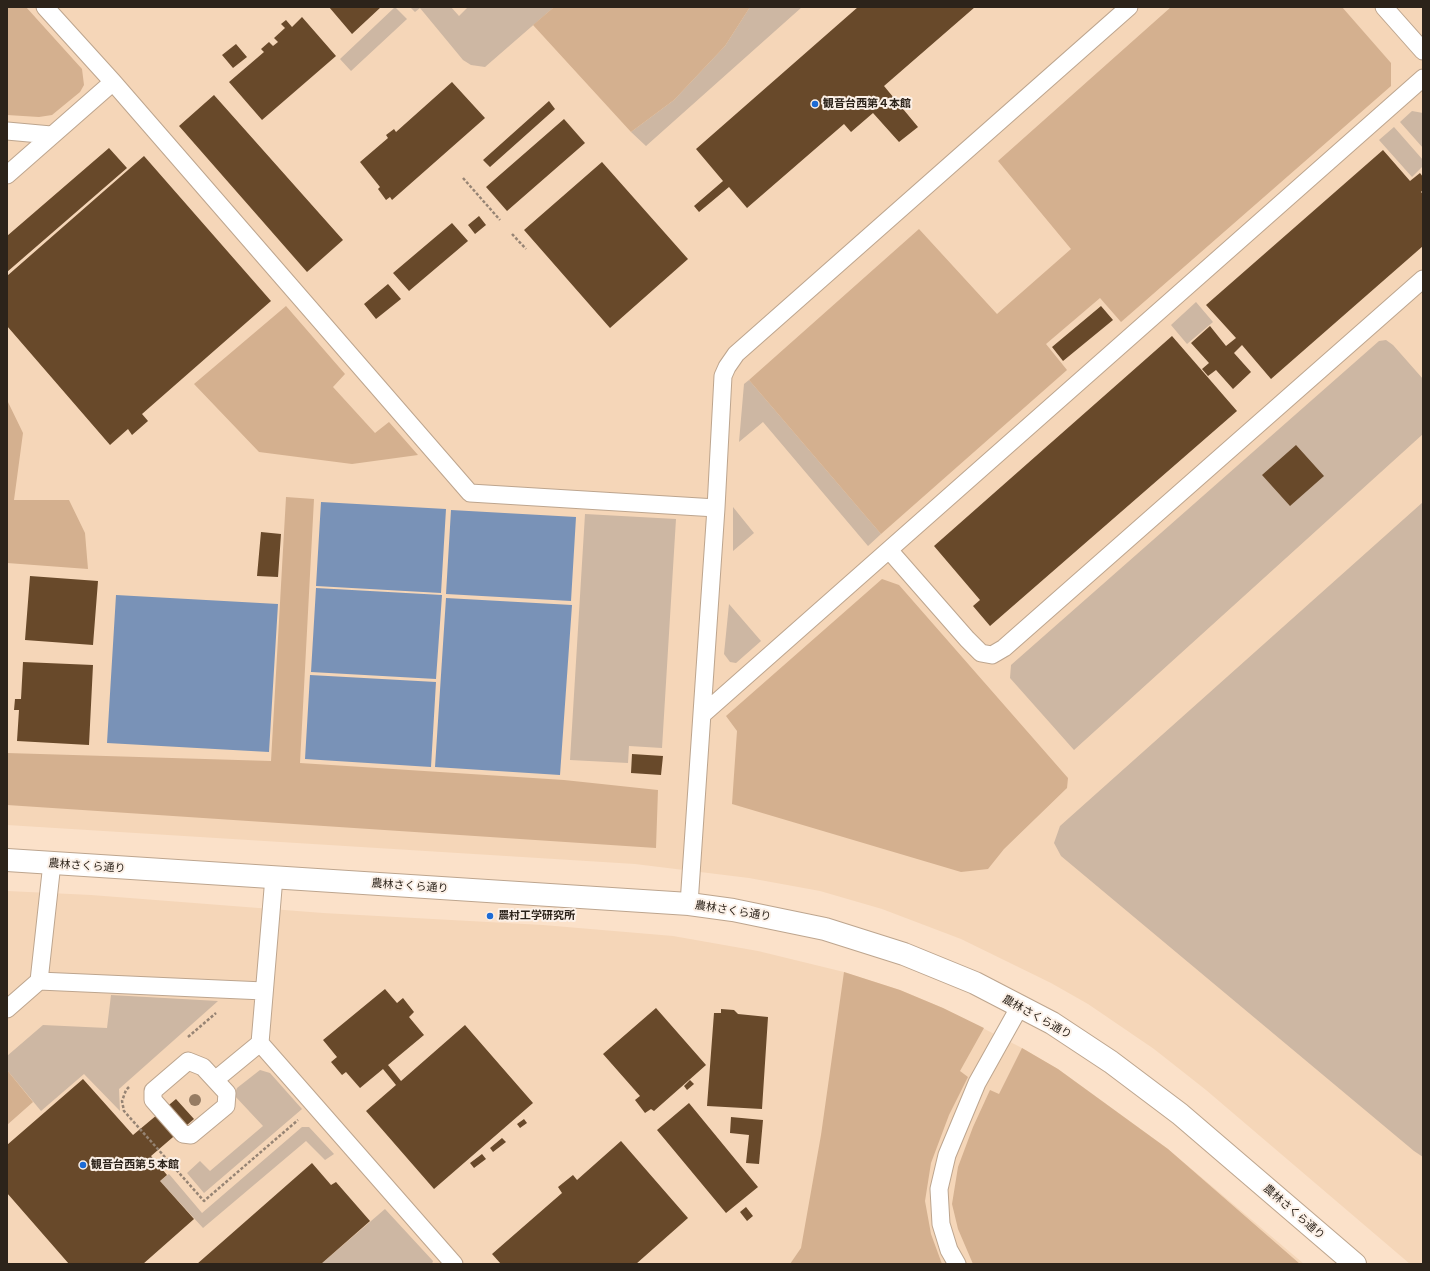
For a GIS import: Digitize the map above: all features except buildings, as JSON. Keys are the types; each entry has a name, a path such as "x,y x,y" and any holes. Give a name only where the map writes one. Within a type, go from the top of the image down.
{"street":[{"name":"農林さくら通り","path":"7,860 689,904 733,910 825,929 904,954 975,983 1052,1023 1111,1062 1180,1114 1355,1264"}],"lane":[{"path":"45,7 113,82 470,493 716,508"},
{"path":"689,904 716,508 723,376 726,368 736,354 1129,7"},
{"path":"1384,7 1423,51"},
{"path":"702,715 1423,78"},
{"path":"7,175 113,82"},
{"path":"7,131 51,135"},
{"path":"889,550 967,639 981,653 992,655 1004,648 1423,279"},
{"path":"7,1009 39,981 52,863"},
{"path":"274,877 260,1044 454,1264"},
{"path":"39,981 264,991"},
{"path":"957,1264 949,1250 941,1224 939,1189 947,1155 977,1083 1020,1006"},
{"path":"215,1080 260,1044"},
{"path":"188,1062 203,1067 215,1080 227,1093 226,1106 191,1136 183,1134 153,1100 153,1091 188,1062"}],"path":[{"path":"463,178 500,220"},
{"path":"512,234 526,250"}],"shaded area":[{"path":"7,7 1423,7 1423,1264 1410,1264 1206,1090 1154,1049 1088,1004 1051,983 961,939 882,909 820,891 749,878 635,864 7,825"},
{"path":"7,7 26,7 82,69 84,85 80,92 52,115 39,117 7,115"},
{"path":"395,7 407,19 351,71 340,59"},
{"path":"410,7 451,7 459,16 468,7 554,7 485,67 471,65 463,60 420,8 415,12"},
{"path":"554,7 750,7 725,46 674,100 631,132 533,25"},
{"path":"750,7 802,7 646,146 631,132 674,100 725,46"},
{"path":"1171,7 1342,7 1391,63 1391,86 1121,322 1100,298 1046,344 1067,370 881,534 749,380 919,229 997,314 1071,249 998,161"},
{"path":"1412,111 1423,113 1423,148 1400,122"},
{"path":"1394,127 1423,160 1423,166 1412,177 1379,140"},
{"path":"1196,302 1213,322 1187,344 1171,325"},
{"path":"286,306 345,374 333,387 375,433 389,422 418,455 352,464 259,452 194,384"},
{"path":"1386,340 1393,345 1423,379 1423,434 1074,750 1010,678 1011,665 1379,341"},
{"path":"749,380 881,534 868,546 763,422 739,442 744,384"},
{"path":"7,400 23,433 14,500 69,500 85,533 88,569 7,563"},
{"path":"286,497 314,499 300,763 564,780 658,790 656,848 7,805 7,753 271,761"},
{"path":"1423,502 1423,1157 1061,856 1054,843 1060,826"},
{"path":"733,507 754,533 733,551"},
{"path":"585,514 676,519 662,748 629,746 628,763 570,760"},
{"path":"882,579 899,585 1068,778 1067,788 1004,849 988,869 961,872 732,804 737,731 726,716"},
{"path":"729,604 761,641 736,663 730,662 724,654"},
{"path":"7,891 91,895 323,913 543,925 673,936 758,951 844,972 900,990 943,1008 1022,1048 1058,1069 1168,1149 1304,1264 7,1264"},
{"path":"844,972 900,990 943,1008 984,1028 960,1071 968,1077 949,1115 931,1163 925,1201 931,1234 942,1264 790,1264 801,1248 821,1135"},
{"path":"111,995 218,1001 119,1089 120,1111 84,1074 41,1111 7,1070 7,1056 43,1025 107,1028"},
{"path":"1022,1048 1058,1069 1168,1149 1300,1264 973,1264 958,1229 952,1204 958,1167 973,1127 990,1090 999,1094"},
{"path":"7,1070 33,1102 7,1125"},
{"path":"260,1070 270,1073 302,1109 204,1193 187,1173 200,1161 210,1171 263,1126 234,1095 237,1088"},
{"path":"302,1127 309,1127 334,1154 325,1160 306,1141 203,1228 160,1181 169,1174 202,1213"},
{"path":"385,1209 433,1261 432,1264 321,1264"}],"water":[{"path":"321,502 446,509 441,593 316,586"},
{"path":"451,510 576,517 571,601 446,594"},
{"path":"316,588 442,595 436,679 311,672"},
{"path":"116,595 278,604 269,752 107,743"},
{"path":"446,598 572,605 560,775 435,767"},
{"path":"310,675 436,682 431,767 305,759"}],"place":[{"name":"観音台西第４本館","path":"815,104"},
{"name":"農村工学研究所","path":"490,916"},
{"name":"観音台西第５本館","path":"83,1165"}]}
